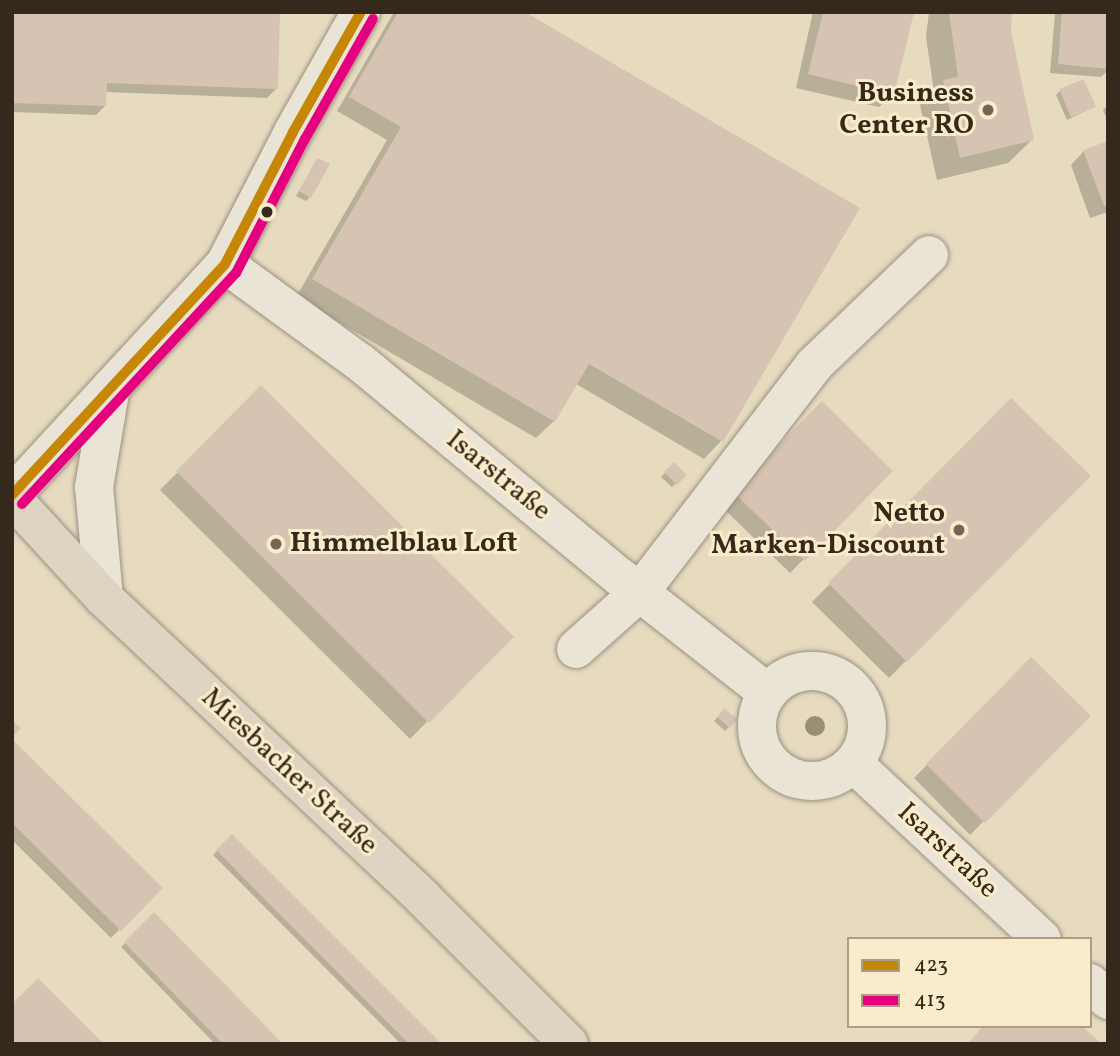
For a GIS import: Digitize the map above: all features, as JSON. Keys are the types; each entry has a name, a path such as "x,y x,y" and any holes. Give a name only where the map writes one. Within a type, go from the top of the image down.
{"main road":[{"name":"Miesbacher Straße","path":"12,496 104,598 423,898 569,1044"}],"street":[{"path":"12,496 225,264 293,132 361,12"},
{"path":"576,649 640,592 814,365 929,256"},
{"name":"Isarstraße","path":"225,264 361,363 640,592 768,693"},
{"path":"104,598 94,487 111,387"},
{"path":"815,670 832,674 848,683 860,696 866,713 867,731 863,749 853,763 838,775 821,781 802,780 785,774 770,762 761,746 757,728 760,709 768,693 781,680 797,672 815,670"},
{"name":"Isarstraße","path":"853,763 1040,937"},
{"path":"1092,985 1108,1000"}],"building":[{"path":"12,12 280,12 278,89 107,83 106,106 12,103"},
{"path":"398,12 525,12 860,208 723,442 589,364 555,422 312,279 401,127 349,97"},
{"path":"823,12 914,12 894,95 808,74"},
{"name":"Business Center RO","path":"949,12 1012,12 1011,31 1034,140 960,158 943,80 958,77"},
{"path":"1062,12 1108,12 1108,69 1058,64"},
{"path":"1084,79 1096,107 1071,117 1059,89"},
{"path":"1108,141 1108,205 1104,206 1083,150"},
{"path":"317,158 330,164 311,198 299,191"},
{"path":"261,385 514,637 429,723 176,471"},
{"name":"Netto Marken-Discount","path":"1011,398 1091,476 907,662 828,583"},
{"path":"822,401 893,471 805,561 733,492"},
{"path":"674,462 687,475 677,485 664,472"},
{"path":"1031,657 1091,716 985,823 926,764"},
{"path":"724,708 737,719 730,728 717,717"},
{"path":"12,720 21,728 12,737"},
{"path":"12,739 163,888 121,931 12,823"},
{"path":"232,834 442,1044 409,1044 216,850"},
{"path":"154,912 283,1044 223,1044 124,942"},
{"path":"38,978 104,1044 12,1044 12,1004"},
{"path":"981,1028 1084,1028 1102,1044 968,1044"}],"transit line":[{"name":"423","path":"12,495 225,264 293,132 361,12"},
{"name":"413","path":"22,504 236,273 305,139 373,19"}],"place":[{"name":"Business Center RO","path":"988,110"},
{"name":"Netto Marken-Discount","path":"959,530"},
{"name":"Himmelblau Loft","path":"276,544"}]}
